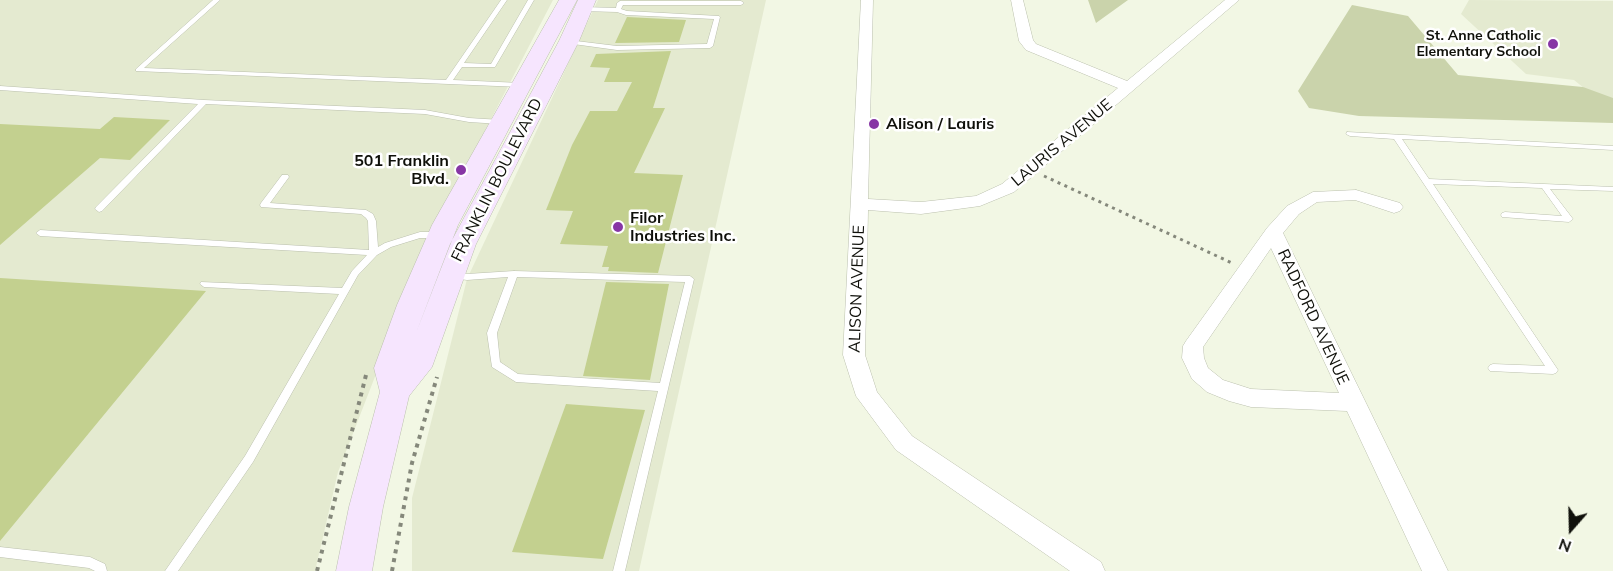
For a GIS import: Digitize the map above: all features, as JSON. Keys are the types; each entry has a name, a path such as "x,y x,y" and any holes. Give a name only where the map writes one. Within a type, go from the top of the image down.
{"main road":[{"name":"FRANKLIN BOULEVARD","path":"354,571 366,507 395,392 417,367 450,275 482,205 586,5"},
{"name":"FRANKLIN BOULEVARD","path":"395,392 389,369 411,305 440,235 521,85 586,5"}],"street":[{"name":"ALISON AVENUE","path":"867,0 854,355 867,396 904,443 1067,563 1092,571"},
{"path":"1017,0 1026,41 1031,47 1129,87"},
{"name":"LAURIS AVENUE","path":"860,204 921,208 980,201 1008,188 1233,0"},
{"name":"RADFORD AVENUE","path":"1353,402 1251,398 1215,386 1200,373 1193,358 1193,346 1273,232 1293,210 1313,197 1356,195 1394,207"},
{"name":"RADFORD AVENUE","path":"1273,232 1435,571"}],"lane":[{"path":"217,0 138,70 521,85"},
{"path":"448,82 504,0"},
{"path":"460,65 493,66 531,0"},
{"path":"586,5 610,0"},
{"path":"586,5 741,3"},
{"path":"568,42 617,48 710,46 717,17 626,13 620,4"},
{"path":"0,88 204,102 425,112 469,120 501,122"},
{"path":"99,209 204,102"},
{"path":"1350,134 1613,148"},
{"path":"1397,137 1553,370 1493,368"},
{"path":"285,177 264,205 363,212 370,216 372,221 374,253"},
{"path":"1427,181 1613,189"},
{"path":"1505,215 1569,219 1544,186"},
{"path":"40,233 374,253"},
{"path":"171,571 249,459 356,273 374,253 407,238 440,235"},
{"path":"450,275 467,277 514,274 690,279 619,571"},
{"path":"514,274 492,333 495,364 516,378 664,387"},
{"path":"204,284 344,291"},
{"path":"0,552 90,563 101,568 101,571"}],"path":[{"path":"1030,170 1247,270"}],"shaded area":[{"path":"0,0 553,0 428,240 338,472 315,571 0,571"},
{"path":"598,0 766,0 639,571 412,571 412,498 467,279"},
{"path":"1088,0 1128,0 1096,23"},
{"name":"St. Anne Catholic Elementary School","path":"1469,0 1613,1 1613,101 1600,101 1574,80 1526,74 1461,14"},
{"path":"1352,5 1408,16 1458,75 1583,87 1613,98 1613,123 1359,116 1309,108 1298,91"}],"building":[{"path":"627,17 686,20 679,42 615,43"},
{"name":"Filor Industries Inc.","path":"671,51 653,108 665,108 634,173 683,175 658,273 608,271 609,267 602,267 608,246 560,244 573,211 546,210 572,145 590,111 617,111 632,82 604,82 610,68 590,67 596,54"},
{"path":"114,117 170,120 130,160 100,158 0,245 0,124 100,129"},
{"path":"0,278 206,291 0,541"},
{"path":"606,282 669,284 650,380 583,376"},
{"path":"566,404 645,410 603,559 512,552"}],"place":[{"name":"St. Anne Catholic Elementary School","path":"1553,44"},
{"name":"Alison / Lauris","path":"874,124"},
{"name":"501 Franklin Blvd.","path":"461,170"},
{"name":"Filor Industries Inc.","path":"618,227"}]}
